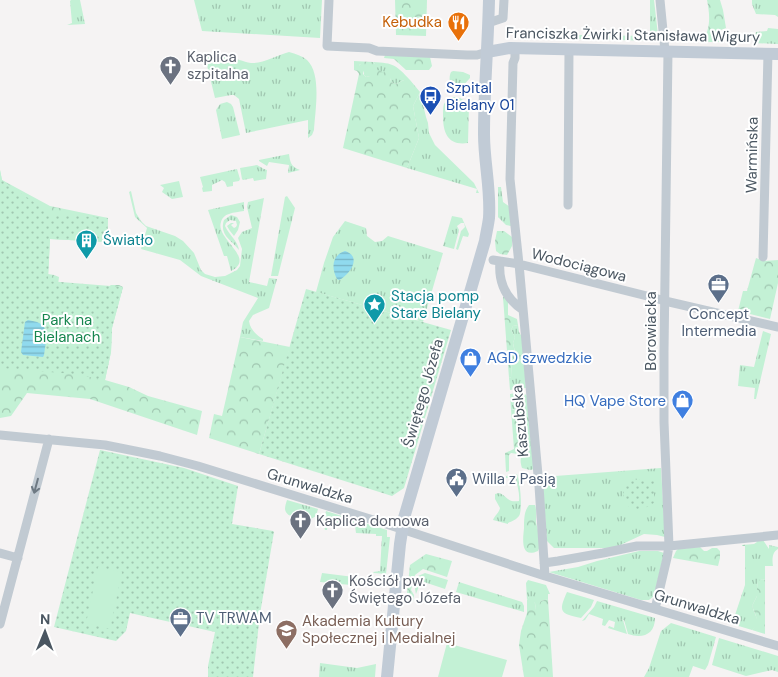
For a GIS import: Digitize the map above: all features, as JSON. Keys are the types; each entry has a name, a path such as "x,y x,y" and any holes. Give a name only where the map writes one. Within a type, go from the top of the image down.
{"street":[{"path":"329,0 326,46 467,56 487,52"},
{"name":"Świętego Józefa","path":"387,677 404,518 485,241 487,228 489,207 484,134 489,0"},
{"path":"488,23 503,18 504,0"},
{"name":"Borowiacka","path":"654,608 667,558 668,546 664,422 667,51 660,0"},
{"name":"Franciszka Żwirki i Stanisława Wigury","path":"487,52 515,48 773,53"},
{"name":"Kaszubska","path":"515,48 510,179 539,486 545,576"},
{"path":"568,204 569,49"},
{"name":"Warmińska","path":"764,257 773,53"},
{"name":"Wodociągowa","path":"523,310 502,287 496,260 778,327"},
{"name":"Grunwaldzka","path":"0,436 105,445 198,466 402,529 545,576 778,646"},
{"path":"0,624 49,439"},
{"path":"544,563 637,546 668,546 778,535"},
{"path":"0,553 18,558"}],"green space":[{"path":"71,0 80,0 85,24 67,25 72,23"},
{"path":"194,0 322,0 320,38 202,31"},
{"path":"395,0 427,0 426,36 396,35"},
{"path":"650,0 654,0 657,41 579,39 579,35 650,36"},
{"path":"707,0 720,0 726,28 721,30 720,42 702,42 709,22"},
{"path":"752,0 778,0 778,17 775,15 756,14"},
{"path":"768,28 778,29 778,44 753,43 756,32 767,31"},
{"path":"289,52 307,60 315,74 316,103 312,135 308,138 308,120 246,133 239,99 234,95 215,98 205,57 225,55 255,63"},
{"path":"385,55 430,57 432,66 429,70 406,70 394,59 384,58"},
{"path":"354,61 373,62 375,64 374,66 359,65 364,69 363,74 366,77 370,76 374,71 380,70 383,73 387,70 392,72 393,75 390,78 391,82 396,84 404,80 410,80 420,92 413,106 419,138 407,168 343,148 359,74 354,70"},
{"path":"373,62 394,66 410,80 404,80 396,84 391,82 390,78 383,73 366,77 359,65 375,64"},
{"path":"453,71 470,75 470,78 461,88 452,87 451,85 450,75"},
{"path":"420,92 429,133 435,145 474,183 477,189 407,168 419,138 413,106"},
{"path":"460,98 469,104 468,143 451,140 444,128 444,104 448,99"},
{"path":"227,102 233,107 240,135 222,139 216,110 220,104"},
{"path":"289,154 292,164 300,170 288,173 289,165 269,162 267,166 259,161 259,160"},
{"path":"257,165 267,170 266,179 254,181 253,178 242,179 240,168"},
{"path":"237,169 240,179 233,182 233,186 227,187 222,180 212,185 212,191 203,192 200,177"},
{"name":"Park na Bielanach","path":"0,170 2,180 50,206 108,218 107,242 50,239 48,274 59,277 57,293 108,287 111,285 123,287 112,328 111,352 105,380 129,387 148,396 202,411 197,435 90,399 27,393 11,416 0,418"},
{"name":"Park na Bielanach","path":"0,170 2,180 51,214 108,218 107,242 50,239 48,281 123,287 112,328 111,352 105,380 74,374 0,368"},
{"path":"179,181 183,197 172,199 162,192 164,188 160,185"},
{"path":"498,187 501,187 503,202 510,207 511,226 506,225 498,217"},
{"path":"131,191 136,213 141,221 146,226 175,236 183,241 194,253 201,270 205,274 215,277 225,276 237,270 240,266 242,249 238,238 242,232 252,228 247,207 248,202 264,198 249,282 267,286 269,278 277,279 269,308 253,315 249,321 252,329 263,341 240,337 243,322 258,298 201,276 180,260 141,249 147,228 135,217 129,192"},
{"path":"287,196 295,208 278,276 271,276 285,197"},
{"path":"244,202 244,211 226,215 221,222 224,235 238,254 240,260 238,266 231,271 227,256 224,256 208,210"},
{"path":"231,215 237,217 240,222 234,236 227,226 234,223 231,225 234,228 236,227 236,221 230,220 225,226 239,250 223,230 224,220"},
{"path":"452,216 462,218 469,234 468,237 463,236 458,250 456,249 461,231 465,227 464,223 457,226 459,230 454,249 443,246"},
{"path":"345,221 366,228 367,236 375,242 382,241 388,236 443,253 423,322 316,292 333,237"},
{"path":"497,231 504,231 512,237 512,246 507,255 496,251"},
{"path":"756,258 764,261 778,260 778,283 770,319 738,311 743,291 747,291"},
{"path":"306,289 451,330 404,488 392,496 259,454"},
{"path":"506,296 508,299 508,315 517,319 518,325 513,326 511,330 515,337 513,343 515,353 512,357 511,377 509,378 503,297"},
{"path":"518,325 522,337 526,388 510,390 509,378 511,377 512,357 515,352 513,343 515,337 511,330 513,326"},
{"path":"763,331 771,334 756,399 754,399 755,388 738,386 740,365 754,367"},
{"path":"240,337 290,347 259,454 209,438 214,414 222,416"},
{"path":"524,393 527,396 535,469 530,470 521,466 523,453 520,452 522,440 516,410 511,409 510,394"},
{"path":"511,409 519,412 521,416 522,439 518,454 511,453 509,455 509,471 506,472 505,453 514,449"},
{"path":"100,450 184,468 238,486 232,524 274,532 260,614 253,677 208,677 208,666 215,632 130,613 126,631 116,641 54,627"},
{"path":"661,468 665,537 644,534 614,548 554,548 547,541 542,477"},
{"path":"517,474 521,495 519,516 508,524 493,520 500,508 495,499 495,494 499,493 510,500 519,501 516,478 506,478 506,476"},
{"path":"629,479 654,481 654,503 646,508 637,510 629,507 623,493 624,486"},
{"path":"287,500 318,509 316,516 311,519 288,515 285,509"},
{"path":"529,505 535,505 540,540 538,551 532,553 525,550 523,542 525,516"},
{"path":"326,511 387,530 387,537 390,537 386,574 373,572 380,571 382,536 356,533 355,526 328,523 327,530 325,530 323,522"},
{"path":"763,540 769,549 769,545 778,547 778,549 774,554 773,566 765,566 765,580 762,579 758,582 757,596 752,606 757,619 757,625 752,630 732,624 745,585 745,546 742,545 754,544 756,541"},
{"path":"700,547 704,551 717,548 720,551 718,566 673,558 678,549"},
{"path":"639,551 658,551 664,553 654,596 649,600 641,600 549,572 578,567"},
{"path":"426,554 452,561 447,577 423,569 415,575 411,590 414,595 413,602 406,602 410,565"},
{"path":"98,567 122,572 110,629 86,623"},
{"path":"322,573 362,578 361,586 320,582"},
{"path":"425,573 448,580 445,589 421,581 416,594 415,589 418,576"},
{"path":"528,580 546,585 550,594 548,594 548,599 541,601 536,612 535,603 529,597 527,600 526,583"},
{"path":"765,580 765,634 752,630 757,621 752,606 757,596 758,581"},
{"path":"459,582 522,602 524,612 456,592"},
{"path":"567,592 594,600 591,607 581,618 569,615 563,611 562,604"},
{"path":"529,597 534,598 536,610 541,601 548,599 553,677 524,677 519,645"},
{"path":"597,601 655,618 653,628 647,634 638,636 628,634 624,620 618,619 623,620 627,634 608,628 609,626 614,628 615,622 609,620 605,626 602,625 603,619 589,614 582,621"},
{"path":"671,623 716,637 708,665 705,670 693,666 689,677 644,677 649,668 661,631"},
{"path":"719,638 778,656 778,672 772,670 746,676 712,665"},
{"path":"447,643 507,660 502,677 438,677"},
{"path":"320,663 357,668 376,664 375,677 319,677"}],"water":[{"path":"345,251 353,257 354,261 347,274 339,280 335,275 333,266 337,256"},
{"path":"28,320 43,325 47,334 43,357 23,355 21,352 25,322"}],"place":[{"name":"Kebudka","path":"458,41"},
{"name":"Kaplica szpitalna","path":"171,85"},
{"name":"Szpital Bielany 01","path":"430,116"},
{"name":"Światło","path":"87,259"},
{"name":"Concept Intermedia","path":"719,304"},
{"name":"Stacja pomp Stare Bielany","path":"375,324"},
{"name":"AGD szwedzkie","path":"471,377"},
{"name":"HQ Vape Store","path":"682,420"},
{"name":"Willa z Pasją","path":"456,498"},
{"name":"Kaplica domowa","path":"300,540"},
{"name":"Kościół pw. Świętego Józefa","path":"333,609"},
{"name":"TV TRWAM","path":"180,637"},
{"name":"Akademia Kultury Społecznej i Medialnej","path":"286,649"}]}
